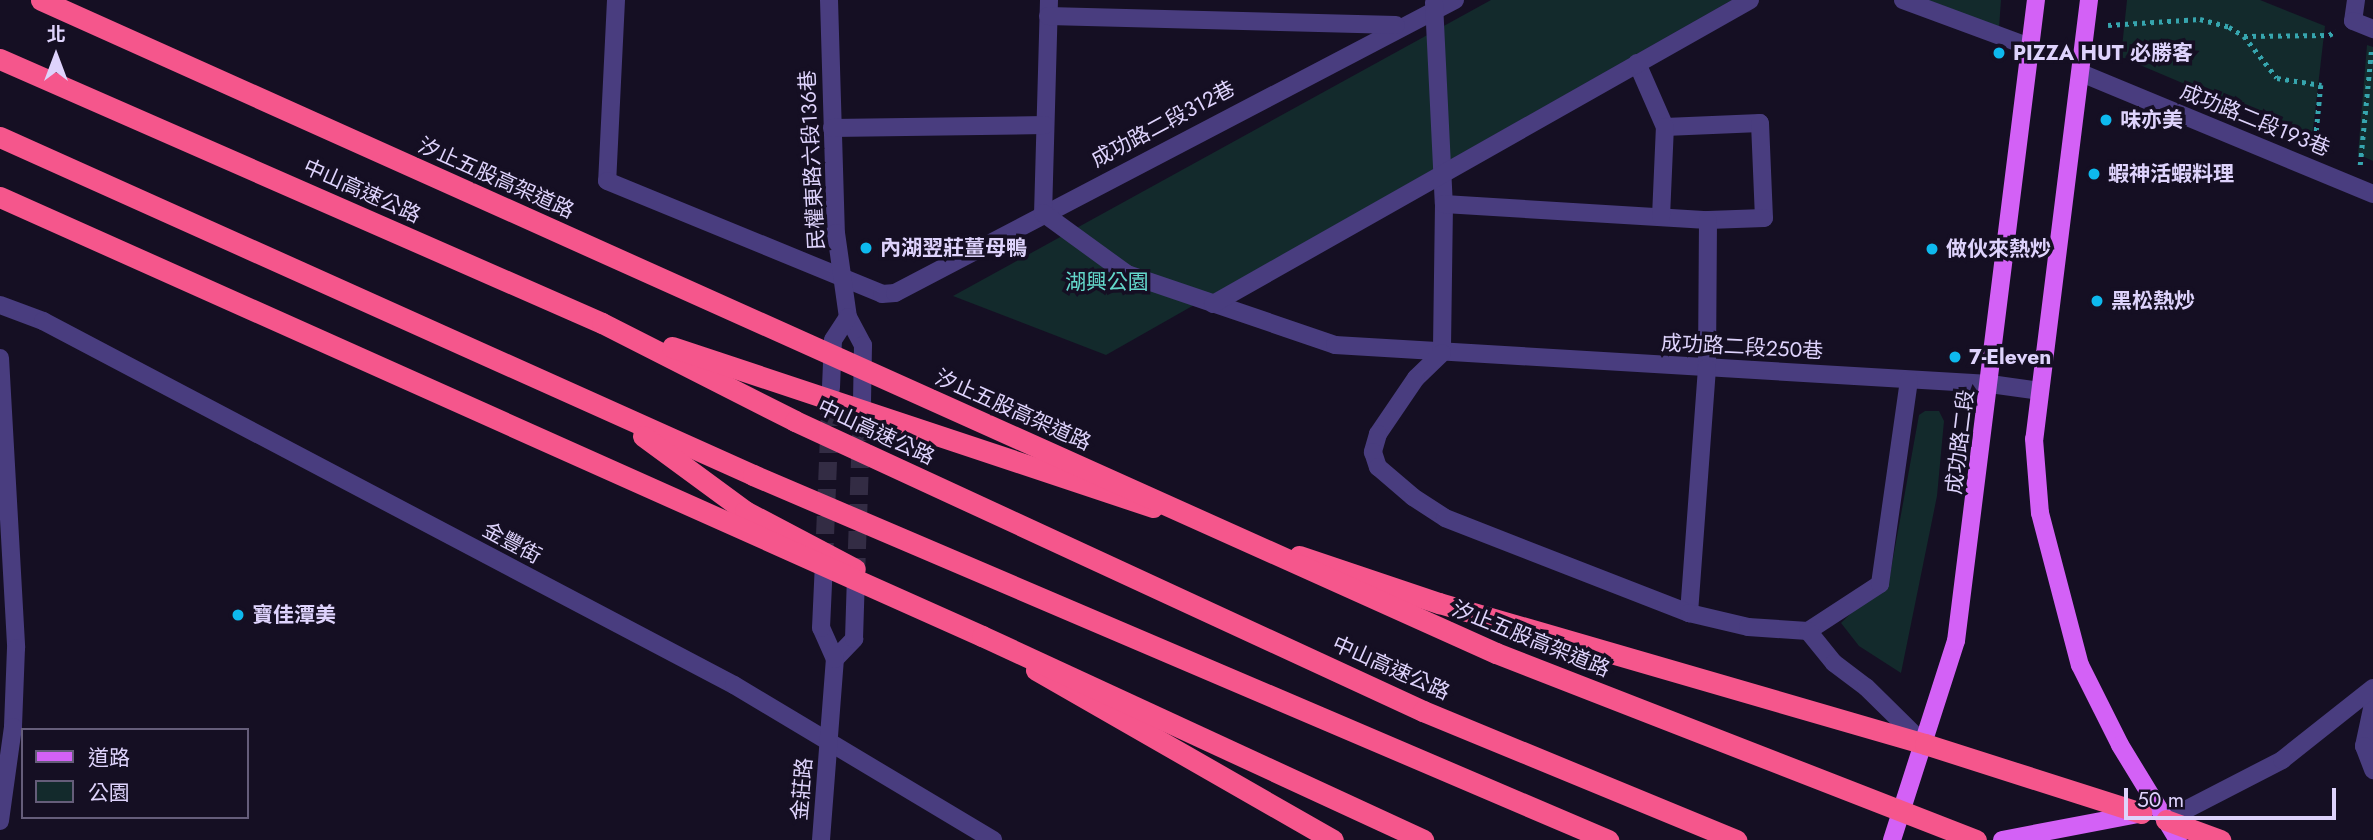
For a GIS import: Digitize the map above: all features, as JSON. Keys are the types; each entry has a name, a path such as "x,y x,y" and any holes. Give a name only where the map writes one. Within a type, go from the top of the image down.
{"highway":[{"name":"汐止五股高架道路","path":"41,0 1496,653 1976,840"},
{"name":"中山高速公路","path":"0,59 602,323 794,421 1423,710 1736,840"},
{"path":"0,137 613,414 1608,840"},
{"path":"0,197 982,636 1423,840"},
{"path":"602,323 1439,603 1925,744 2141,813"},
{"path":"613,414 745,511 929,609 1333,840"},
{"path":"2166,820 2220,840"}],"main road":[{"name":"成功路二段","path":"1892,840 1956,641 2036,0"},
{"path":"2089,0 2034,439 2040,513 2080,665 2120,745 2178,840"},
{"path":"2002,840 2141,813 2166,820"}],"street":[{"path":"616,0 607,181 843,279"},
{"name":"民權東路六段136巷","path":"828,0 836,233 848,317 863,345 862,400"},
{"name":"成功路二段312巷","path":"843,279 882,294 895,293 1434,6 1455,0"},
{"path":"1213,304 1749,0"},
{"path":"1903,0 2030,47"},
{"path":"2356,0 2353,21 2373,29"},
{"path":"1434,6 1444,204 1442,353 1416,378 1378,434 1373,452 1378,467 1445,518 1689,613 1748,627 1808,631 1880,584 1909,380"},
{"path":"1043,213 1049,8 1399,25"},
{"path":"1637,63 1665,127 1661,217"},
{"name":"成功路二段193巷","path":"2081,73 2373,194"},
{"path":"1444,204 1708,220 1764,218 1760,124 1665,127"},
{"path":"832,128 1045,125"},
{"name":"成功路二段250巷","path":"1043,213 1127,274 1335,345 1990,384 2040,391"},
{"path":"1689,613 1707,368 1708,220"},
{"name":"金豐街","path":"0,304 43,321 710,672 993,840"},
{"path":"831,387 833,340 848,317"},
{"path":"0,358 16,648 13,727 0,821"},
{"path":"824,561 821,628 835,659 829,743"},
{"path":"835,659 854,639 856,576"},
{"path":"1808,631 1834,663 1866,687 1925,744"},
{"path":"2166,820 2282,760 2373,688"},
{"path":"2373,704 2364,746 2373,770"},
{"name":"金莊路","path":"821,840 829,743"}],"path":[{"path":"2086,26 2200,19 2215,21 2244,36 2277,78 2321,85 2313,169"},
{"path":"2244,36 2329,35 2353,21 2372,44 2359,168 2364,176"},
{"path":"2366,100 2373,101"}],"green space":[{"name":"湖興公園","path":"1491,0 1732,0 1106,355 953,296"},
{"path":"1927,0 2001,0 1999,28"},
{"path":"2127,0 2260,0 2325,26 2312,138 2121,57"},
{"path":"2367,45 2373,47 2373,161 2358,154"},
{"path":"1925,411 1939,411 1944,421 1937,496 1901,673 1859,646 1841,623 1890,575 1919,415"}],"tunnel":[{"path":"824,561 831,387"},
{"path":"856,576 862,400"}],"place":[{"name":"PIZZA HUT 必勝客","path":"1999,53"},
{"name":"味亦美","path":"2106,120"},
{"name":"蝦神活蝦料理","path":"2094,174"},
{"name":"內湖翌莊薑母鴨","path":"866,248"},
{"name":"做伙來熱炒","path":"1932,249"},
{"name":"黑松熱炒","path":"2097,301"},
{"name":"7-Eleven","path":"1955,357"},
{"name":"寶佳潭美","path":"238,615"}]}
